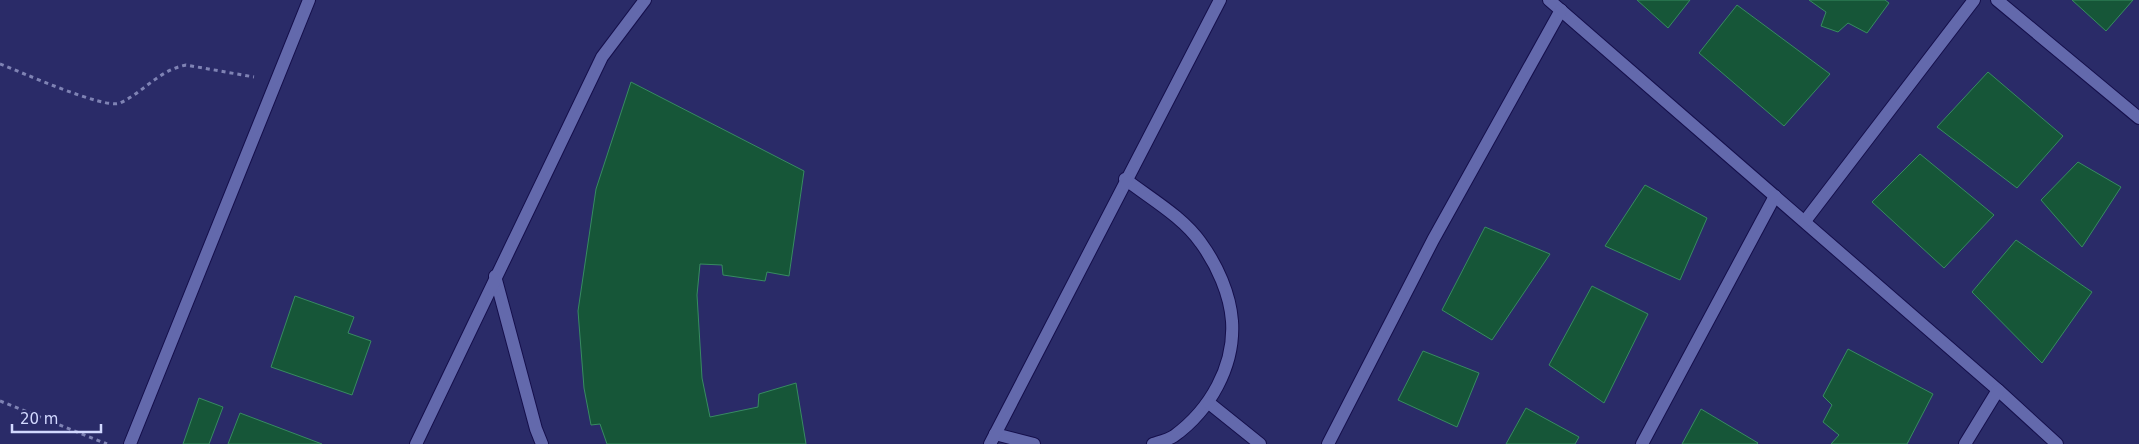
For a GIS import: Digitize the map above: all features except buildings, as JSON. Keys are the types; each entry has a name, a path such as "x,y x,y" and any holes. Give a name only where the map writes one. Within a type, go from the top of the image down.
{"street":[{"path":"130,444 278,81 309,0"},
{"path":"416,444 602,57 645,0"},
{"path":"1034,444 992,439 1220,0"},
{"path":"1549,0 1805,221 2057,444"},
{"path":"1805,221 1974,0"},
{"path":"1997,0 2139,118"},
{"path":"1328,444 1433,240 1561,10"},
{"path":"1125,180 1177,219 1201,243 1222,280 1232,321 1228,363 1208,404 1173,437 1153,444"},
{"path":"1642,444 1775,196"},
{"path":"496,276 536,429 542,444"},
{"path":"1965,444 1998,390"},
{"path":"1208,404 1260,444"}],"path":[{"path":"0,64 91,99 112,105 135,95 167,71 186,65 278,81"},
{"path":"0,401 107,444"}]}
